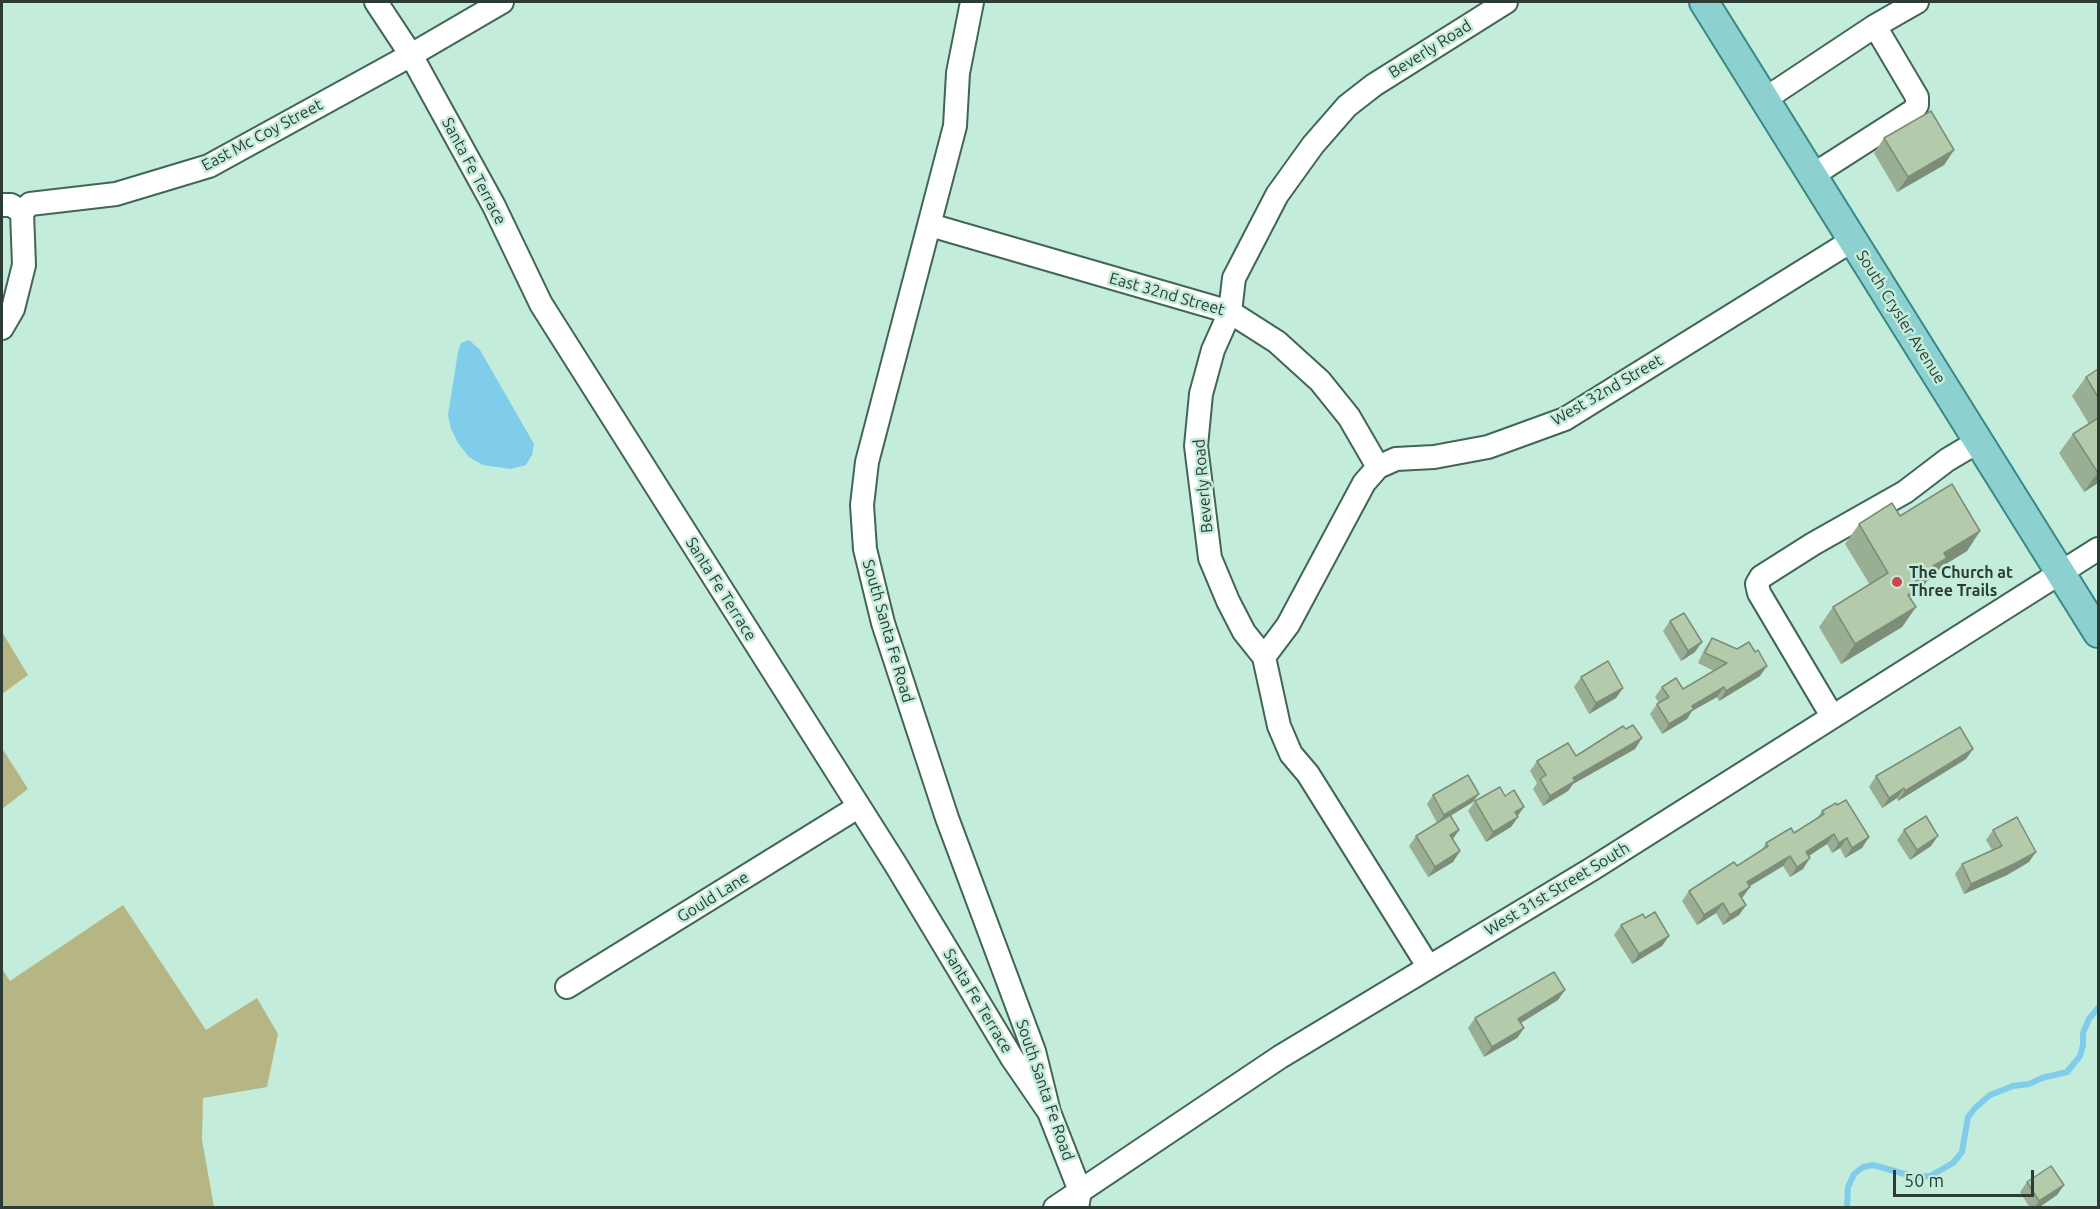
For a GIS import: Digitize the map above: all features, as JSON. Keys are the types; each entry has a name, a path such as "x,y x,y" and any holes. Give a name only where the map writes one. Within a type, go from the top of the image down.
{"main road":[{"name":"South Crysler Avenue","path":"1704,2 2098,633"}],"street":[{"name":"Santa Fe Terrace","path":"376,2 411,55 495,206 542,304 896,865 1012,1058 1049,1113"},
{"name":"East Mc Coy Street","path":"12,208 116,194 209,166 411,55 502,2"},
{"name":"South Santa Fe Road","path":"972,2 958,72 955,126 867,462 862,505 865,549 886,634 947,818 1034,1051 1049,1113 1078,1199"},
{"name":"Beverly Road","path":"1428,966 1308,774 1291,754 1279,726 1264,657 1244,632 1227,601 1210,558 1196,447 1201,394 1213,351 1230,312 1234,278 1277,195 1313,145 1347,106 1374,85 1506,2"},
{"path":"1765,99 1875,26 1917,2"},
{"path":"1813,175 1913,111 1917,105 1917,97 1875,26"},
{"path":"2,328 13,309 24,265 12,208"},
{"name":"East 32nd Street","path":"930,225 1230,312 1277,342 1320,381 1349,417 1378,467"},
{"name":"West 32nd Street","path":"1378,467 1396,459 1434,457 1488,447 1565,419 1853,240"},
{"path":"1832,716 1759,593 1757,584 1761,577 1905,492 1947,460 1978,441"},
{"path":"1264,657 1288,625 1364,483 1378,467"},
{"name":"West 31st Street South","path":"1055,1208 1078,1199 1280,1057 1592,868 2098,549"},
{"name":"Gould Lane","path":"567,987 858,807"}],"green space":[{"path":"2,632 28,675 2,694"},
{"path":"2,748 28,789 2,809"},
{"path":"123,905 206,1030 257,998 278,1034 267,1087 203,1098 202,1140 214,1207 2,1207 2,969 10,981"}],"water":[{"path":"469,340 480,350 534,444 532,455 526,465 510,469 483,465 469,457 451,429 448,415 458,352 461,343"}],"building":[{"path":"1931,111 1954,150 1908,177 1884,138"},
{"path":"2098,369 2098,397 2086,377"},
{"path":"2098,418 2098,473 2073,434"},
{"name":"The Church at Three Trails","path":"1952,484 1980,531 1944,553 1947,558 1933,566 1935,569 1915,581 1919,588 1908,595 1916,607 1855,644 1833,607 1888,573 1859,524 1892,503 1900,516"},
{"path":"1684,613 1702,642 1688,651 1670,621"},
{"path":"1712,638 1737,649 1749,642 1755,652 1758,650 1767,666 1726,691 1724,687 1692,706 1694,709 1669,724 1657,704 1669,697 1662,687 1676,678 1683,689 1727,663 1705,653"},
{"path":"1608,661 1623,688 1596,703 1581,677"},
{"path":"1633,725 1642,738 1573,778 1575,781 1550,796 1540,779 1546,775 1537,761 1568,743 1576,756 1623,726 1626,729"},
{"path":"1960,727 1973,749 1905,791 1904,788 1889,798 1876,776"},
{"path":"1468,775 1479,794 1444,815 1433,795"},
{"path":"1500,787 1505,796 1514,790 1524,807 1515,812 1518,817 1493,832 1475,801"},
{"path":"1846,800 1869,837 1852,848 1847,838 1839,843 1834,834 1806,852 1810,858 1797,867 1790,856 1747,882 1750,887 1739,894 1746,905 1730,915 1723,903 1704,915 1689,891 1734,862 1737,866 1768,846 1766,843 1791,828 1794,833 1824,814 1822,811"},
{"path":"1450,815 1459,830 1450,835 1460,851 1435,867 1416,836"},
{"path":"1926,816 1938,836 1917,850 1904,830"},
{"path":"2017,817 2036,852 1971,884 1962,864 2002,846 1993,830"},
{"path":"1655,912 1669,936 1639,954 1621,925 1643,914 1645,918"},
{"path":"1554,972 1565,990 1518,1019 1524,1028 1492,1047 1475,1018"},
{"path":"2051,1166 2064,1185 2039,1201 2027,1182"}],"waterway":[{"path":"1847,1208 1848,1187 1854,1174 1863,1167 1873,1165 1916,1177 1930,1176 1953,1163 1962,1152 1968,1117 1976,1107 1990,1095 2013,1086 2029,1084 2042,1078 2067,1072 2080,1056 2083,1033 2089,1019 2098,1008"}],"place":[{"name":"The Church at Three Trails","path":"1897,582"}]}
